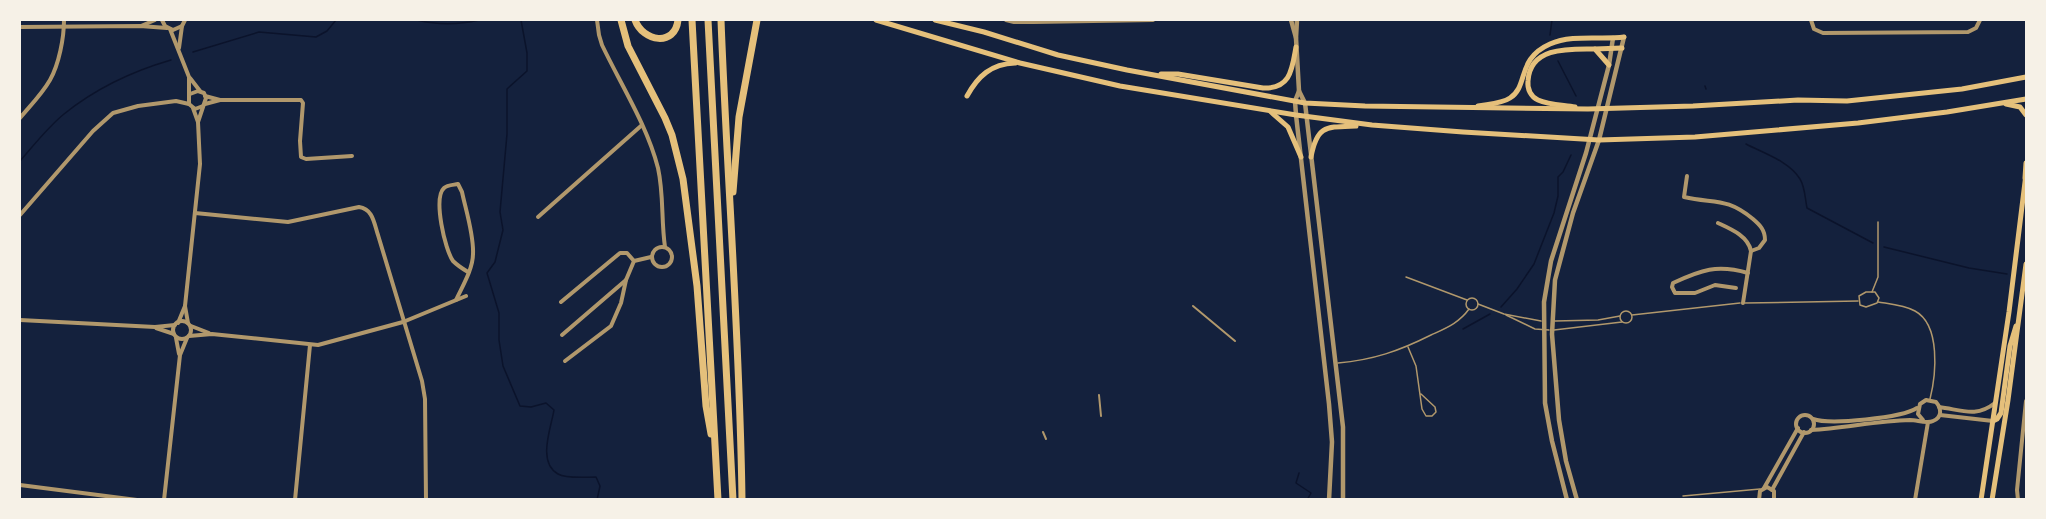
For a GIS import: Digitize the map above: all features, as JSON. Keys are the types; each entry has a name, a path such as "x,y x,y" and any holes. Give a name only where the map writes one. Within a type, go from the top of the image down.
{"highway":[{"path":"621,20 628,46 672,135 683,179 697,286 706,406 716,454"},
{"path":"635,20 644,34 658,39 673,33 678,20"},
{"path":"692,20 718,500"},
{"path":"708,20 734,500"},
{"path":"721,20 742,500"},
{"path":"731,215 739,117 757,20"}],"main road":[{"path":"876,20 1020,63 1120,86 1372,125 1599,140 1695,137 1780,131 1947,112 2026,99"},
{"path":"935,20 1058,54 1305,103 1462,109 1629,109 1798,100 1847,101 1962,89 2026,77"},
{"path":"1462,109 1509,99 1518,89 1528,60 1550,43 1567,39 1624,37"},
{"path":"1156,75 1170,74 1274,88 1289,77 1296,47"},
{"path":"1588,109 1539,101 1529,92 1528,80 1534,64 1549,52 1558,50 1622,48"},
{"path":"1595,49 1609,65"},
{"path":"967,96 978,79 990,69 1020,63"},
{"path":"1998,103 2016,105 2023,109 2026,115"},
{"path":"1270,111 1288,127 1301,157"},
{"path":"1311,157 1316,136 1323,130 1336,126 1372,125"},
{"path":"2025,178 2026,163"},
{"path":"1981,500 2026,171"},
{"path":"1992,500 2026,264"},
{"path":"1993,421 2000,414 2010,346 2019,319"}],"street":[{"path":"20,118 44,90 51,78 64,20"},
{"path":"140,26 155,20"},
{"path":"162,20 180,50 185,64 189,77 191,106 198,122 200,164 195,213 184,306 176,324 175,335 180,355"},
{"path":"180,50 182,26 185,20"},
{"path":"597,20 603,45 642,126 657,166 664,211 665,247"},
{"path":"1006,20 1014,22 1020,20 1153,20"},
{"path":"1291,20 1296,38"},
{"path":"1297,20 1299,91 1305,103 1343,427 1342,500"},
{"path":"1811,20 1814,29 1823,33 1968,32 1975,29 1979,20"},
{"path":"20,27 140,26 177,29 182,26"},
{"path":"1577,500 1562,442 1552,330 1555,280 1573,213 1599,140 1624,37"},
{"path":"1567,500 1545,403 1544,302 1552,254 1589,139 1609,65 1613,38"},
{"path":"189,77 205,96 220,99 301,100 303,103 301,157 306,159 352,156"},
{"path":"176,102 195,91 201,92"},
{"path":"1299,91 1295,101 1296,115 1332,442 1329,500"},
{"path":"198,122 205,96"},
{"path":"20,215 93,131 113,113 131,107 176,102 198,109 220,99"},
{"path":"538,217 642,126"},
{"path":"1687,176 1684,197 1731,204 1760,225 1765,240 1760,248 1752,251"},
{"path":"456,300 468,272 474,256 462,192 458,184 454,184 445,187 442,191 440,207 444,236 452,260 468,272"},
{"path":"195,213 279,222 296,221 359,207 365,208 370,213 424,389 426,500"},
{"path":"1718,223 1747,241 1752,251 1743,303"},
{"path":"658,247 665,247 670,251 672,257 668,265 658,267 653,263 651,257 653,251 658,247 663,231"},
{"path":"561,302 620,253 627,253 634,261"},
{"path":"634,261 651,257"},
{"path":"1313,258 1323,257"},
{"path":"565,361 611,326 634,261"},
{"path":"1736,288 1715,285 1689,294 1675,293 1672,286 1673,283 1710,268 1748,273"},
{"path":"562,335 626,280"},
{"path":"155,327 181,339 212,334 310,345 338,340 403,322 466,296"},
{"path":"164,500 180,355 191,331 184,306"},
{"path":"1193,306 1235,341"},
{"path":"20,320 155,327 183,321 212,334"},
{"path":"295,500 310,345"},
{"path":"1099,395 1101,416"},
{"path":"1759,499 1758,493 1798,428 1797,421 1800,417 1807,415 1813,419 1829,422 1903,414 1918,407 1923,401 1930,400 1936,402 1940,407 1940,415 1936,420 1804,432 1772,490 1774,499 1783,500"},
{"path":"2018,500 2017,490 2026,401"},
{"path":"1940,407 1977,412 1984,411 1996,402"},
{"path":"1918,407 1918,414 1925,421"},
{"path":"1940,415 1993,421"},
{"path":"1811,430 1813,419"},
{"path":"1915,500 1925,421"},
{"path":"1798,428 1804,432"},
{"path":"1043,432 1046,439"},
{"path":"20,485 137,500"},
{"path":"1763,488 1772,490"}],"lane":[{"path":"1872,292 1878,277 1878,222"},
{"path":"1406,278 1467,300 1471,297 1475,298 1478,304 1526,325 1544,330 1628,323 1632,320 1632,315"},
{"path":"1858,301 1862,294 1872,292 1878,295 1878,302"},
{"path":"1467,300 1466,305 1469,309"},
{"path":"1504,314 1544,321 1598,320 1620,316 1624,311 1632,315 1743,303 1858,301"},
{"path":"1858,301 1866,308 1878,302 1915,311 1924,318 1932,336 1935,374 1930,400"},
{"path":"1469,309 1476,309 1478,304"},
{"path":"1336,363 1382,356 1407,346 1460,320 1469,309"},
{"path":"1620,316 1622,322"},
{"path":"1407,346 1415,362 1424,414 1428,417 1432,416 1436,412 1435,407 1421,394"},
{"path":"1683,496 1763,488"},
{"path":"1728,500 1759,499"}],"waterway":[{"path":"193,52 259,32 316,37 327,31 336,20"},
{"path":"417,20 448,24 479,20"},
{"path":"521,20 527,53 527,71 507,89 507,134 500,212 503,230 495,262 487,273 499,313 499,340 503,366 520,406 531,407 546,403 554,410 548,435 548,461 552,469 562,476 596,477 600,486 597,500"},
{"path":"1550,35 1552,20"},
{"path":"20,161 41,136 76,105 129,75 171,60"},
{"path":"1558,61 1576,96"},
{"path":"1746,144 1775,158 1795,173 1803,186 1807,208 1873,243"},
{"path":"1501,307 1534,264 1554,213 1558,196 1558,177 1571,155"},
{"path":"1884,247 1969,268 2007,274"},
{"path":"1463,329 1490,314"},
{"path":"1299,473 1296,483 1311,493 1307,500"}]}
